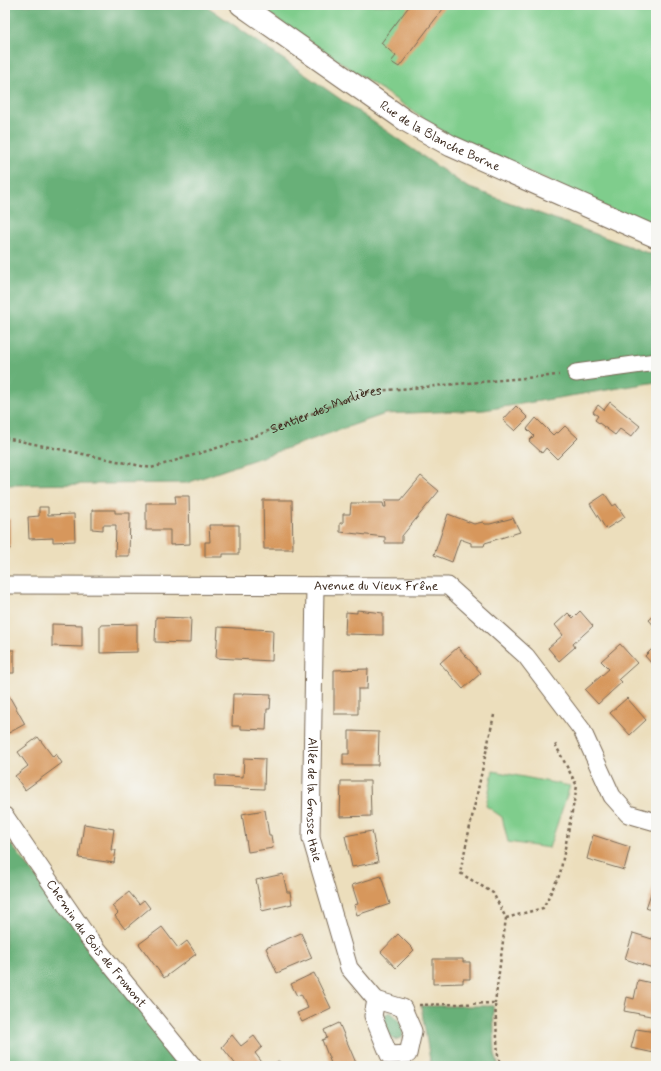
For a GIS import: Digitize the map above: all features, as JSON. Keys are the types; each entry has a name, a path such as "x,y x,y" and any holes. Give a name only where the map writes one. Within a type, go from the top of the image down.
{"street":[{"name":"Rue de la Blanche Borne","path":"241,5 406,121 451,146 656,237"},
{"path":"576,373 656,362"},
{"name":"Avenue du Vieux Frêne","path":"5,585 448,586 526,656 582,730 612,796 628,814 656,822"},
{"name":"Allée de la Grosse Haie","path":"315,586 311,838 348,968 376,1000"},
{"name":"Chemin du Bois de Fromont","path":"5,816 87,936 193,1066"},
{"path":"376,1000 403,1008 413,1031 408,1054 389,1055 373,1016 376,1000"}],"path":[{"name":"Sentier des Morlières","path":"5,438 151,468 253,437 366,392 576,373"},
{"path":"494,715 460,873 492,892 506,918 495,1003 498,1056 501,1066"},
{"path":"506,918 543,908 560,874 577,786 555,744"},
{"path":"403,1008 423,1004 495,1003"}],"green space":[{"path":"5,5 205,5 467,187 656,256 656,382 484,410 385,414 187,483 5,485"},
{"path":"256,5 636,5 656,14 656,230 450,136"},
{"path":"636,5 656,5 656,14"},
{"path":"493,771 570,786 549,848 508,842 502,817 486,806"},
{"path":"5,837 186,1066 5,1066"},
{"path":"421,1006 493,1006 495,1055 499,1066 431,1066"},
{"path":"390,1012 399,1020 402,1029 403,1037 395,1040 385,1030 383,1024 382,1016"}],"building":[{"path":"410,5 446,5 399,67 391,62 396,56 381,43"},
{"path":"610,402 640,426 631,437 620,429 615,435 595,420 598,416 593,412 598,405 604,410"},
{"path":"516,406 528,418 515,431 503,420"},
{"path":"536,418 553,435 556,432 558,433 565,426 578,438 557,459 546,448 542,453 529,441 534,436 527,429"},
{"path":"421,476 439,491 402,536 402,543 385,543 385,537 340,532 340,523 343,523 343,514 350,514 351,503 383,503 384,507 386,507 385,500 401,500"},
{"path":"605,494 613,506 616,504 625,517 606,529 590,504"},
{"path":"175,496 189,496 190,544 170,545 170,530 146,530 146,503 176,503"},
{"path":"263,500 292,500 293,549 264,549"},
{"path":"39,507 48,507 48,515 74,514 75,541 53,542 53,538 29,539 28,517 39,516"},
{"path":"92,510 115,510 115,513 130,513 129,556 115,556 116,525 103,525 103,530 92,529"},
{"path":"448,514 474,524 483,522 485,524 490,524 513,518 520,532 485,543 484,546 471,546 471,543 460,539 452,562 434,555"},
{"path":"5,519 10,519 10,549 5,549"},
{"path":"209,525 239,525 239,554 223,554 223,557 205,557 205,542 210,542"},
{"path":"357,610 383,613 383,635 345,634 346,612 357,613"},
{"path":"580,611 593,626 573,644 575,647 559,661 548,648 563,635 555,625 568,613 573,618"},
{"path":"656,614 656,628 649,620"},
{"path":"156,617 191,618 190,643 155,642"},
{"path":"52,624 82,625 82,647 52,646"},
{"path":"137,624 137,652 100,653 100,625"},
{"path":"218,627 273,630 272,661 216,658"},
{"path":"620,644 637,663 619,679 622,682 598,704 585,690 609,669 601,661"},
{"path":"458,647 481,673 463,689 440,663"},
{"path":"652,649 656,653 656,660 652,664 645,656"},
{"path":"5,650 14,650 14,673 5,673"},
{"path":"368,669 367,689 358,689 358,714 334,714 334,670"},
{"path":"233,694 271,694 270,709 267,709 266,730 241,729 241,726 232,726"},
{"path":"9,696 25,724 5,735 5,698"},
{"path":"627,698 646,720 630,735 610,713"},
{"path":"349,731 379,732 378,765 343,765 343,754 349,754"},
{"path":"38,737 53,757 56,754 62,763 25,790 15,776 28,766 18,752"},
{"path":"244,758 265,759 264,789 215,787 215,775 243,777"},
{"path":"341,781 370,781 371,816 340,817"},
{"path":"265,810 269,835 271,835 273,848 248,852 242,814"},
{"path":"84,824 114,829 111,850 116,850 114,863 79,858"},
{"path":"372,831 378,862 352,867 345,836"},
{"path":"593,835 630,847 624,870 587,859"},
{"path":"283,874 287,892 290,892 292,904 262,911 256,880"},
{"path":"381,876 390,904 357,915 354,905 358,904 352,885"},
{"path":"656,879 656,912 646,908"},
{"path":"129,892 139,904 144,900 150,908 125,929 115,916 118,913 112,906"},
{"path":"162,927 178,948 187,941 196,954 164,978 139,944"},
{"path":"656,930 656,969 625,959 633,933 652,939"},
{"path":"301,933 312,958 277,973 266,948"},
{"path":"398,934 414,950 396,968 381,952"},
{"path":"433,959 463,959 463,962 470,962 470,979 463,979 463,983 433,984"},
{"path":"314,973 331,1008 302,1022 297,1013 308,1008 301,994 297,996 291,984"},
{"path":"638,980 656,984 656,1017 624,1011 627,997 634,999"},
{"path":"339,1023 356,1063 350,1066 332,1066 322,1040 327,1038 324,1030"},
{"path":"636,1029 656,1032 654,1053 631,1048"},
{"path":"232,1035 241,1046 254,1036 262,1047 255,1053 264,1065 267,1063 269,1066 237,1066 222,1047"},
{"path":"279,1061 283,1066 273,1066"}]}
